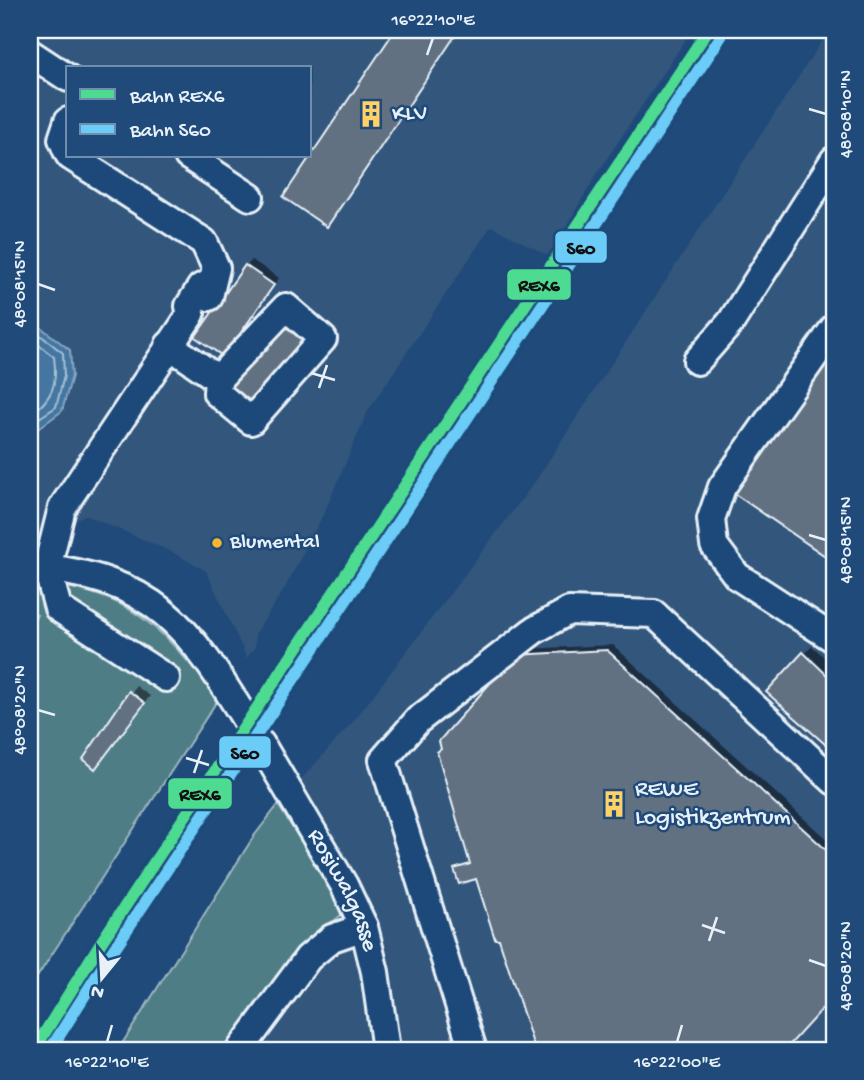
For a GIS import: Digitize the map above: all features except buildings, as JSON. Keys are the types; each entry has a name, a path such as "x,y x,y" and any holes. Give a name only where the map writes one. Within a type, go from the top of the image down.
{"street":[{"path":"30,53 66,77"},
{"path":"66,127 62,139 66,148"},
{"path":"75,158 181,230 187,239 206,250 216,268 211,283 201,287 189,306 191,314 62,508 38,567 58,608 166,678"},
{"path":"191,158 250,197"},
{"path":"697,361 731,322 834,160"},
{"path":"834,328 722,487 711,519 714,545 737,576 834,639"},
{"path":"169,345 219,379"},
{"name":"Rosiwalgasse","path":"38,567 98,577 120,585 164,612 180,626 226,687 344,885 364,927 375,972 386,1050"},
{"path":"473,1050 383,760 418,720 533,631 569,611 654,614 834,781"},
{"path":"240,1050 308,958 332,938 364,927"}],"shaded area":[{"path":"30,30 692,30 595,177 549,256 491,226 368,411 325,511 285,588 255,634 255,647 247,658 206,571 172,552 85,515 30,546"},
{"path":"829,30 834,30 834,1050 222,1050 296,952 346,911 278,805 356,718 534,483"}],"green space":[{"path":"30,582 56,585 100,596 137,614 155,627 192,663 217,701 30,988 30,625 37,615 30,612"},
{"path":"278,805 346,911 296,952 222,1050 118,1050 254,836"}],"water":[{"path":"30,319 70,350 72,376 62,411 35,431 30,430"}],"rail line":[{"name":"REX6","path":"34,1050 100,944 708,30"},
{"name":"S60","path":"50,1050 112,952 720,38"}],"place":[{"name":"KLV","path":"371,114"},
{"name":"Blumental","path":"217,543"},
{"name":"REWE Logistikzentrum","path":"614,804"}]}
